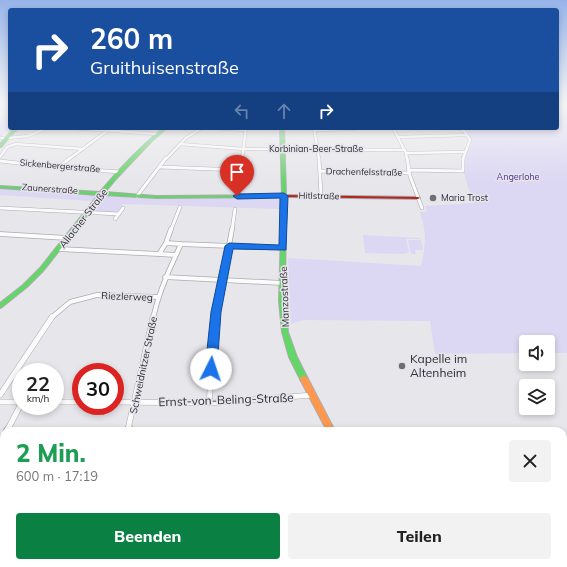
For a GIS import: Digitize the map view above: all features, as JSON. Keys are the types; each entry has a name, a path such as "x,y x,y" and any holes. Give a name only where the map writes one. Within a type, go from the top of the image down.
{"street":[{"path":"0,146 3,139 10,130"},
{"path":"3,139 14,130"},
{"path":"3,139 28,136 42,130"},
{"path":"59,167 109,130"},
{"path":"120,130 158,134"},
{"name":"Allacher Straße","path":"0,306 25,286 59,249 100,194 163,130"},
{"path":"137,196 180,144 196,130"},
{"path":"237,196 246,130"},
{"name":"Manzostraße","path":"282,130 284,196 282,301 286,338 293,357 329,427"},
{"path":"314,130 318,149 322,196"},
{"path":"394,130 406,151 409,171 422,208"},
{"path":"461,130 467,135 469,140 469,145 464,152"},
{"path":"399,137 467,135"},
{"name":"Sickenbergerstraße","path":"0,157 5,149 14,144 83,149"},
{"name":"Korbinian-Beer-Straße","path":"180,144 243,149 464,152"},
{"name":"Drachenfelsstraße","path":"320,171 463,170 462,158 464,152"},
{"name":"Sickenbergerstraße","path":"0,161 121,172"},
{"path":"160,167 240,170"},
{"name":"Zaunerstraße","path":"0,187 34,188 100,194"},
{"name":"Hitlstraße","path":"100,194 182,198 237,196 418,198"},
{"path":"159,254 166,243 180,207"},
{"path":"0,208 119,214"},
{"path":"115,220 123,208"},
{"path":"209,403 215,317 235,209"},
{"path":"0,234 67,238"},
{"path":"166,243 283,248"},
{"name":"Schweidnitzer Straße","path":"129,427 158,297 165,277 181,244"},
{"path":"59,249 176,255"},
{"path":"165,277 282,283"},
{"name":"Riezlerweg","path":"0,395 52,318 70,302 97,295 158,297"},
{"name":"Ernst-von-Beling-Straße","path":"124,402 209,403 313,395"},
{"path":"0,402 12,403"},
{"path":"9,427 15,415"}],"green space":[{"path":"0,129 8,129 8,130 0,137"},
{"name":"Angerlohe","path":"567,129 567,353 555,353 555,335 519,335 519,353 435,354 430,321 303,320 291,324 288,258 421,266 425,239 424,227 420,212 427,212 425,206 475,203 468,188 464,174 467,152 471,144 464,130"},
{"path":"0,188 39,189 97,195 92,201 0,195"},
{"path":"107,195 157,199 275,197 279,198 280,209 123,204 117,213 93,212 103,197"},
{"path":"363,235 420,239 406,239 409,252 404,254 365,253"},
{"path":"408,240 421,240 423,250 415,250 416,254 411,254"}],"traffic: fast":[{"path":"0,146 14,130"},
{"path":"0,306 25,286 42,269 113,179 163,130"},
{"path":"282,130 284,196 282,301 285,332 293,357 304,379"},
{"path":"0,187 156,197 287,196"}],"traffic: slow":[{"path":"304,379 329,427"}],"traffic: jam":[{"path":"287,196 418,198"}],"place":[{"name":"Maria Trost","path":"433,198"},
{"name":"Kapelle im Altenheim","path":"402,366"}],"route":[{"path":"211,369 216,312 229,246 283,248 284,196 237,196"}]}
